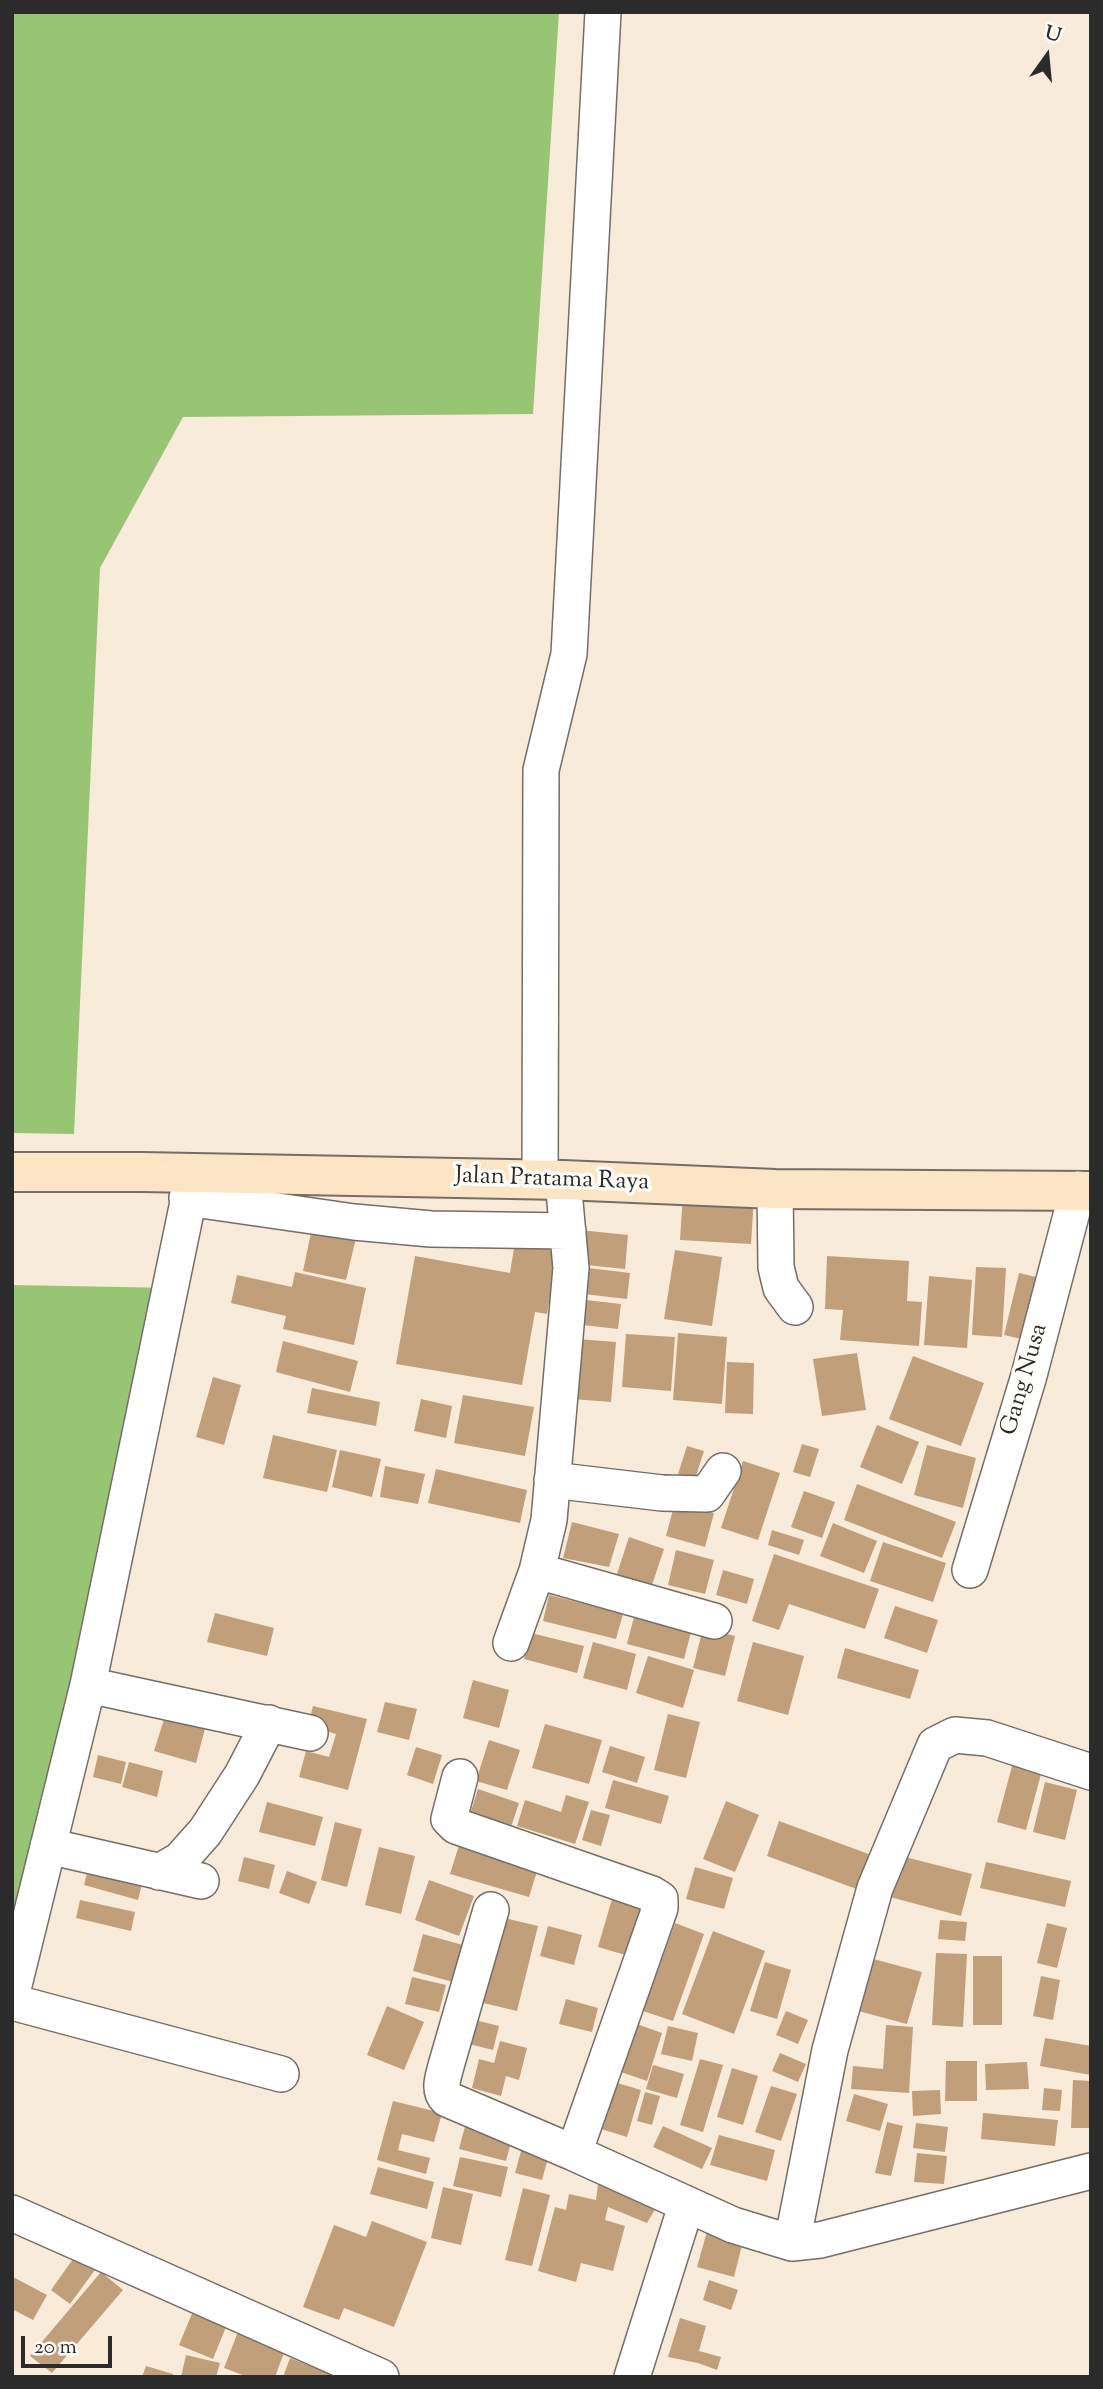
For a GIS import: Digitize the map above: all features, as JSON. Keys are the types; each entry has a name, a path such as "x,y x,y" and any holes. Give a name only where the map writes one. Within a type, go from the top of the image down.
{"main road":[{"name":"Jalan Pratama Raya","path":"12,1171 191,1186 552,1180 775,1188 1084,1190"}],"street":[{"path":"511,1643 537,1571 549,1520 571,1268 568,1231 552,1180 541,770 569,654 603,12"},
{"path":"12,1993 88,1685 191,1186 354,1222 431,1229 568,1231"},
{"path":"775,1188 776,1267 781,1288 795,1307"},
{"name":"Gang Nusa","path":"970,1570 1084,1190"},
{"path":"552,1480 662,1493 708,1494 723,1471"},
{"path":"537,1571 714,1621"},
{"path":"88,1685 310,1733"},
{"path":"159,1872 180,1860 205,1832 242,1775 269,1723"},
{"path":"792,2243 830,2050 875,1888 897,1830 935,1745 955,1735 987,1738 1091,1772"},
{"path":"460,1777 449,1819 456,1826 660,1899 660,1908 574,2153"},
{"path":"48,1846 201,1881"},
{"path":"491,1910 449,2055 442,2093 447,2099 574,2153 686,2206 733,2225 792,2243 820,2240 1091,2171"},
{"path":"12,2002 281,2074"},
{"path":"632,2377 686,2206"},
{"path":"12,2213 381,2377"}],"green space":[{"path":"12,12 559,12 533,414 183,417 100,568 74,1134 12,1133"},
{"path":"12,1285 174,1288 12,1950"}],"building":[{"path":"683,1193 754,1198 751,1244 680,1240"},
{"path":"312,1228 356,1238 346,1280 303,1271"},
{"path":"580,1230 628,1235 625,1269 576,1264"},
{"path":"515,1242 557,1250 547,1314 535,1312 522,1385 396,1364 415,1256 510,1273"},
{"path":"675,1250 722,1257 712,1326 664,1319"},
{"path":"827,1256 909,1261 907,1301 922,1302 919,1346 840,1340 843,1310 825,1309"},
{"path":"976,1267 1006,1268 1002,1337 972,1335"},
{"path":"588,1268 630,1273 627,1299 584,1294"},
{"path":"295,1272 366,1288 354,1345 283,1329 286,1316 231,1303 237,1275 292,1287"},
{"path":"1019,1273 1049,1280 1035,1342 1004,1335"},
{"path":"929,1276 972,1280 967,1348 924,1345"},
{"path":"577,1299 621,1304 618,1329 574,1324"},
{"path":"678,1333 727,1337 722,1404 673,1400"},
{"path":"626,1334 675,1337 671,1391 622,1387"},
{"path":"577,1339 616,1342 611,1402 572,1399"},
{"path":"283,1341 358,1361 350,1392 276,1372"},
{"path":"857,1353 866,1410 822,1416 813,1359"},
{"path":"913,1356 984,1383 961,1446 889,1419"},
{"path":"727,1362 754,1363 753,1414 725,1413"},
{"path":"213,1377 241,1385 224,1445 196,1437"},
{"path":"312,1388 380,1402 376,1426 307,1413"},
{"path":"463,1395 534,1407 525,1456 454,1443"},
{"path":"421,1399 452,1406 446,1438 414,1431"},
{"path":"877,1425 919,1442 902,1484 860,1467"},
{"path":"273,1435 337,1450 327,1492 263,1478"},
{"path":"802,1444 819,1449 810,1477 793,1472"},
{"path":"927,1445 976,1458 963,1508 914,1495"},
{"path":"687,1446 704,1451 695,1479 678,1474"},
{"path":"340,1450 381,1459 372,1497 332,1487"},
{"path":"743,1461 780,1473 758,1540 721,1528"},
{"path":"385,1466 425,1474 418,1504 380,1497"},
{"path":"436,1469 527,1490 520,1523 428,1503"},
{"path":"857,1484 956,1522 942,1558 844,1520"},
{"path":"804,1491 835,1502 822,1538 791,1527"},
{"path":"675,1502 714,1513 705,1547 666,1536"},
{"path":"572,1522 619,1534 609,1567 563,1558"},
{"path":"833,1523 877,1541 864,1573 820,1556"},
{"path":"772,1530 804,1540 799,1555 768,1545"},
{"path":"629,1537 664,1549 650,1591 615,1580"},
{"path":"883,1542 946,1563 933,1602 870,1581"},
{"path":"676,1550 714,1560 705,1594 668,1585"},
{"path":"774,1554 879,1589 865,1629 789,1604 779,1630 752,1621"},
{"path":"723,1570 754,1579 747,1604 716,1595"},
{"path":"549,1595 623,1614 616,1639 543,1621"},
{"path":"895,1606 938,1620 927,1653 884,1638"},
{"path":"215,1613 274,1628 267,1656 207,1642"},
{"path":"634,1617 691,1632 684,1659 627,1644"},
{"path":"703,1628 735,1636 725,1676 693,1668"},
{"path":"531,1633 584,1646 577,1673 524,1659"},
{"path":"593,1642 636,1654 627,1690 583,1678"},
{"path":"753,1642 804,1656 788,1715 737,1701"},
{"path":"845,1648 919,1670 910,1699 837,1678"},
{"path":"648,1656 694,1670 683,1708 636,1693"},
{"path":"473,1680 509,1690 499,1728 463,1718"},
{"path":"385,1702 417,1709 409,1740 377,1732"},
{"path":"313,1706 367,1719 348,1790 299,1777 306,1751 329,1757 336,1734 308,1726"},
{"path":"167,1710 207,1721 196,1763 154,1751"},
{"path":"668,1714 700,1722 686,1778 654,1770"},
{"path":"545,1724 602,1740 589,1784 532,1768"},
{"path":"489,1740 520,1750 507,1790 476,1781"},
{"path":"610,1746 645,1757 637,1783 602,1772"},
{"path":"416,1747 442,1755 433,1784 407,1775"},
{"path":"98,1755 126,1762 121,1784 93,1777"},
{"path":"1015,1755 1044,1763 1026,1830 997,1822"},
{"path":"129,1762 163,1771 157,1797 122,1787"},
{"path":"613,1780 669,1796 661,1824 605,1808"},
{"path":"1045,1782 1077,1790 1065,1840 1033,1832"},
{"path":"478,1789 519,1803 511,1827 470,1814"},
{"path":"566,1795 589,1802 575,1844 517,1826 525,1800 561,1812"},
{"path":"726,1801 759,1815 735,1872 703,1859"},
{"path":"267,1802 323,1817 315,1846 259,1832"},
{"path":"591,1810 610,1815 601,1846 582,1840"},
{"path":"779,1821 874,1856 862,1891 767,1856"},
{"path":"335,1822 362,1829 347,1887 321,1880"},
{"path":"460,1842 539,1865 529,1897 450,1874"},
{"path":"379,1847 415,1856 401,1914 365,1905"},
{"path":"901,1856 972,1874 961,1916 890,1897"},
{"path":"244,1857 275,1865 269,1889 238,1881"},
{"path":"986,1862 1071,1881 1065,1907 980,1888"},
{"path":"695,1867 733,1878 724,1909 686,1899"},
{"path":"88,1869 142,1884 138,1900 84,1885"},
{"path":"287,1871 317,1882 309,1904 279,1893"},
{"path":"429,1880 474,1896 459,1936 415,1920"},
{"path":"612,1899 649,1909 636,1958 598,1947"},
{"path":"80,1900 135,1912 131,1931 76,1918"},
{"path":"496,1916 538,1926 517,2011 475,2001"},
{"path":"940,1920 967,1922 965,1941 938,1939"},
{"path":"675,1923 704,1934 673,2021 643,2011"},
{"path":"1047,1923 1067,1928 1057,1968 1037,1963"},
{"path":"548,1926 582,1935 574,1965 540,1956"},
{"path":"713,1931 765,1951 734,2034 682,2014"},
{"path":"423,1934 463,1945 453,1982 413,1971"},
{"path":"936,1953 967,1954 963,2027 932,2025"},
{"path":"862,1956 922,1972 907,2024 847,2008"},
{"path":"973,1956 1002,1956 1002,2025 973,2025"},
{"path":"765,1962 791,1970 777,2019 750,2011"},
{"path":"1041,1976 1060,1980 1053,2020 1033,2016"},
{"path":"412,1977 446,1985 439,2012 405,2004"},
{"path":"566,1999 598,2008 592,2032 559,2024"},
{"path":"387,2006 424,2022 404,2070 367,2055"},
{"path":"786,2011 808,2020 798,2044 776,2035"},
{"path":"467,2018 499,2026 493,2050 461,2042"},
{"path":"634,2023 662,2033 647,2081 618,2071"},
{"path":"886,2025 913,2027 909,2093 851,2089 853,2066 883,2069"},
{"path":"668,2026 698,2033 692,2061 661,2054"},
{"path":"1045,2038 1091,2046 1091,2075 1040,2066"},
{"path":"500,2041 527,2048 519,2080 506,2076 501,2096 472,2088 479,2059 494,2063"},
{"path":"780,2053 806,2064 798,2082 772,2071"},
{"path":"700,2059 723,2065 703,2132 680,2125"},
{"path":"946,2061 977,2061 977,2101 945,2101"},
{"path":"1027,2062 1029,2089 986,2090 985,2064"},
{"path":"653,2065 684,2074 677,2098 646,2089"},
{"path":"732,2068 758,2076 743,2125 717,2117"},
{"path":"1073,2080 1091,2081 1091,2128 1071,2128"},
{"path":"614,2082 641,2090 627,2137 601,2129"},
{"path":"771,2086 797,2094 781,2141 755,2132"},
{"path":"1044,2088 1062,2090 1060,2111 1042,2110"},
{"path":"940,2090 941,2114 913,2116 912,2091"},
{"path":"645,2092 660,2096 652,2125 637,2121"},
{"path":"854,2094 888,2104 880,2131 846,2121"},
{"path":"393,2101 442,2113 434,2142 402,2134 398,2150 430,2158 426,2174 377,2160"},
{"path":"983,2113 1058,2120 1055,2146 981,2139"},
{"path":"467,2119 514,2131 506,2161 459,2149"},
{"path":"887,2122 903,2126 891,2176 875,2173"},
{"path":"916,2123 948,2127 945,2152 913,2148"},
{"path":"663,2126 712,2148 702,2169 653,2147"},
{"path":"719,2135 775,2150 767,2181 710,2165"},
{"path":"523,2144 550,2151 542,2180 515,2173"},
{"path":"917,2153 947,2156 944,2184 914,2182"},
{"path":"460,2157 508,2167 501,2197 453,2186"},
{"path":"378,2167 434,2182 427,2209 370,2194"},
{"path":"598,2184 657,2206 647,2223 608,2207 605,2220 625,2226 613,2271 581,2263 576,2282 538,2271 555,2207 566,2210 569,2194 596,2200"},
{"path":"443,2187 473,2194 461,2245 431,2238"},
{"path":"523,2188 550,2195 532,2266 505,2260"},
{"path":"372,2221 427,2242 394,2327 344,2308 339,2320 303,2307 334,2225 366,2237"},
{"path":"708,2228 744,2237 734,2277 697,2267"},
{"path":"83,2245 103,2259 70,2304 51,2290"},
{"path":"101,2272 123,2290 52,2373 30,2356"},
{"path":"13,2277 47,2295 33,2320 12,2309"},
{"path":"709,2280 738,2290 731,2310 703,2300"},
{"path":"198,2299 232,2312 213,2359 179,2345"},
{"path":"680,2318 706,2326 699,2351 721,2357 717,2370 668,2357"},
{"path":"241,2324 288,2342 275,2377 248,2377 224,2368"},
{"path":"186,2355 220,2363 216,2377 181,2377"},
{"path":"290,2358 337,2377 283,2377"},
{"path":"146,2366 173,2374 172,2377 142,2377"}]}
